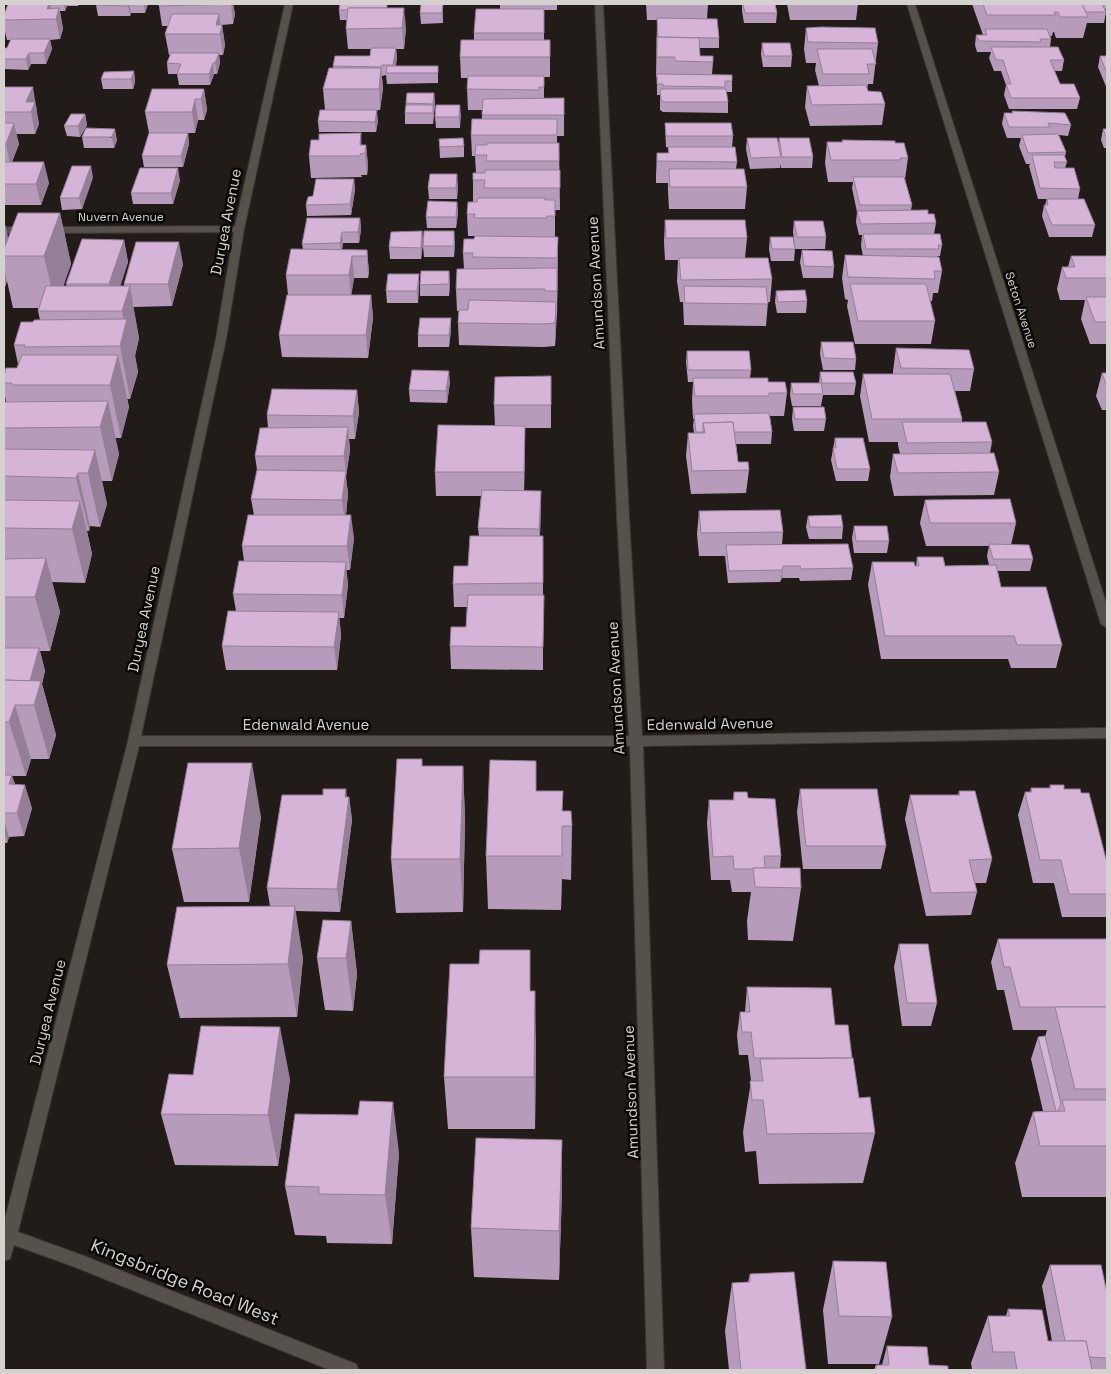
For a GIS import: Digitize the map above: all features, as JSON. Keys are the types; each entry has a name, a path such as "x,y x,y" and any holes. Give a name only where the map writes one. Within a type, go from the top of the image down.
{"street":[{"name":"Duryea Avenue","path":"4,1254 6,1235 134,741 221,339 239,229 290,4"},
{"name":"Amundson Avenue","path":"599,4 623,517 636,741 656,1370"},
{"name":"Seton Avenue","path":"910,4 1107,624"},
{"name":"Nuvern Avenue","path":"4,230 239,229"},
{"name":"Edenwald Avenue","path":"134,741 636,741 1107,733"},
{"name":"Kingsbridge Road West","path":"6,1235 78,1261 350,1370"}],"building":[{"path":"8,4 49,4 47,9 59,8 56,19 4,20"},
{"path":"97,4 129,4 128,6"},
{"path":"159,4 231,4 159,6"},
{"path":"340,4 387,4 387,8 348,8 348,10 339,10"},
{"path":"421,4 443,4 442,13 420,13"},
{"path":"743,4 775,4 777,13 745,13"},
{"path":"983,4 1082,4 1088,17 1060,17 1058,12 1054,12 1056,15 987,15"},
{"path":"1082,4 1102,4 1106,12 1086,12"},
{"path":"348,8 404,8 402,28 346,29"},
{"path":"476,9 544,9 544,33 474,33"},
{"path":"172,14 219,14 216,25 222,25 220,34 165,34"},
{"path":"657,18 717,19 719,38 658,37"},
{"path":"806,28 875,28 878,43 808,42"},
{"path":"985,29 1047,29 1051,39 1040,39 1041,42 979,41 976,35 987,35"},
{"path":"657,37 699,38 700,56 713,56 713,62 675,61 675,57 657,57"},
{"path":"11,39 50,39 44,53 29,53 26,59 4,59 4,48 7,48"},
{"path":"461,40 550,40 550,57 460,57"},
{"path":"762,43 790,43 792,56 764,56"},
{"path":"991,47 1058,47 1064,60 1050,60 1060,84 1074,84 1080,98 1011,98 1006,84 1011,84 1003,60 996,60"},
{"path":"371,48 396,48 393,65 382,65 381,67 333,66 335,56 370,56"},
{"path":"817,49 872,49 876,64 867,64 869,74 823,74"},
{"path":"171,53 219,53 209,74 177,74 181,64 167,63"},
{"path":"1100,56 1107,56 1107,73"},
{"path":"387,66 438,66 438,73 386,73"},
{"path":"329,68 381,68 379,89 323,89"},
{"path":"134,71 131,79 101,79 104,72"},
{"path":"657,74 732,75 732,81 725,81 725,87 663,86 663,84 657,84"},
{"path":"468,76 544,76 544,87 539,87 539,90 467,89"},
{"path":"866,85 868,91 881,92 885,104 812,105 807,86"},
{"path":"4,87 33,87 26,102 35,102 31,112 4,112"},
{"path":"152,89 204,89 201,99 195,99 192,112 145,112"},
{"path":"660,89 726,89 728,102 664,102 661,100"},
{"path":"407,93 434,93 433,104 406,103"},
{"path":"564,98 564,115 482,115 483,99"},
{"path":"406,105 433,105 433,113 405,113"},
{"path":"436,105 460,105 459,117 435,117"},
{"path":"320,110 377,110 375,122 318,121"},
{"path":"1012,111 1065,113 1071,125 1048,123 1050,127 1009,127 1004,113 1013,113"},
{"path":"71,114 85,114 78,126 64,126"},
{"path":"472,119 557,119 557,135 471,135"},
{"path":"4,123 14,123 6,144 4,144"},
{"path":"665,123 731,123 733,136 666,136"},
{"path":"86,128 115,129 112,137 82,137"},
{"path":"1103,129 1107,129 1107,137 1106,137"},
{"path":"149,133 188,133 181,156 142,156"},
{"path":"361,133 360,145 366,145 365,153 360,154 360,156 309,156 311,140 319,140 319,134"},
{"path":"1058,134 1066,152 1028,153 1022,135"},
{"path":"463,138 464,146 440,147 439,139"},
{"path":"747,138 777,138 781,157 751,158"},
{"path":"779,138 809,138 813,157 782,157"},
{"path":"842,140 895,141 895,143 904,143 908,158 900,158 900,160 831,160 827,142 843,142"},
{"path":"487,143 559,143 559,161 486,161 487,155 475,155 476,145 487,145"},
{"path":"668,147 735,147 737,162 657,161 657,153 669,153"},
{"path":"1032,155 1064,155 1067,162 1054,162 1055,168 1074,168 1080,189 1040,188"},
{"path":"4,162 44,162 36,184 4,184"},
{"path":"72,166 91,166 79,198 60,198"},
{"path":"140,168 178,168 171,193 131,193"},
{"path":"669,169 744,169 747,187 670,187"},
{"path":"485,170 560,170 560,188 484,188 485,180 473,180 473,173 485,173"},
{"path":"430,174 457,174 456,188 428,188"},
{"path":"853,177 904,177 912,205 860,205"},
{"path":"316,179 354,179 350,204 306,205 308,197 313,196"},
{"path":"478,198 545,198 545,200 555,200 555,216 547,216 547,218 474,218 475,214 467,214 468,202 477,202"},
{"path":"1047,199 1084,199 1095,225 1052,225 1044,205 1048,205"},
{"path":"428,201 457,202 456,217 426,217"},
{"path":"928,210 928,214 934,214 936,223 861,224 857,211"},
{"path":"18,213 60,213 44,256 4,256 4,249"},
{"path":"307,218 360,218 358,232 342,232 340,243 302,244"},
{"path":"665,220 745,220 747,238 666,238"},
{"path":"794,221 823,221 826,237 797,237"},
{"path":"422,231 421,248 389,247 391,232"},
{"path":"424,231 454,231 454,246 423,246"},
{"path":"863,234 940,234 942,245 938,245 939,249 866,249"},
{"path":"475,236 558,237 557,258 472,257 473,253 463,253 464,239 474,239"},
{"path":"770,237 793,237 795,249 772,249"},
{"path":"82,239 124,240 109,284 66,284"},
{"path":"136,242 179,242 168,284 124,284"},
{"path":"291,249 367,250 367,256 352,256 349,275 286,275"},
{"path":"802,250 832,251 834,267 804,266"},
{"path":"845,255 939,257 942,271 934,271 935,279 848,277"},
{"path":"1071,256 1107,256 1107,278 1066,278 1062,267 1075,267"},
{"path":"679,258 768,258 772,279 681,280"},
{"path":"557,268 557,291 545,291 545,289 456,289 457,269"},
{"path":"421,271 449,271 449,284 420,285"},
{"path":"388,274 419,274 417,291 386,291"},
{"path":"850,284 926,284 935,321 858,321"},
{"path":"46,286 130,286 122,311 38,311"},
{"path":"684,286 766,287 768,304 685,303"},
{"path":"805,290 807,301 778,302 776,291"},
{"path":"287,295 371,295 366,335 279,335"},
{"path":"1086,297 1107,297 1107,322 1095,322"},
{"path":"469,300 556,302 555,323 458,323 459,310 468,310"},
{"path":"420,318 451,318 449,335 418,335"},
{"path":"127,319 120,346 24,347 25,345 14,345 21,322 33,322 34,320"},
{"path":"821,342 853,342 856,359 824,358"},
{"path":"896,348 969,350 974,369 901,368"},
{"path":"687,351 749,351 751,370 688,370"},
{"path":"22,355 118,355 110,385 12,385 12,383 4,383 6,368 17,368"},
{"path":"412,370 449,371 446,391 409,390"},
{"path":"820,372 853,372 856,383 822,383"},
{"path":"1102,373 1107,373 1107,387"},
{"path":"863,374 950,374 962,419 872,419"},
{"path":"551,376 551,405 494,405 495,377"},
{"path":"693,378 768,378 768,382 785,382 787,393 769,393 769,396 695,396"},
{"path":"791,383 821,383 823,394 793,394"},
{"path":"272,389 357,390 353,416 267,415"},
{"path":"108,401 100,427 4,428 4,402"},
{"path":"793,407 824,407 826,419 795,419"},
{"path":"769,413 772,432 734,432 733,422 703,423 703,432 696,432 694,414"},
{"path":"733,422 738,462 748,462 749,470 692,471 688,433 705,433 703,423"},
{"path":"902,422 986,422 992,442 907,443"},
{"path":"438,425 525,426 524,472 435,472"},
{"path":"348,427 344,456 255,456 260,428"},
{"path":"835,438 863,438 870,469 837,469 833,448 836,448"},
{"path":"4,449 95,450 88,473 78,473 76,478 4,476"},
{"path":"994,453 999,472 898,473 893,454"},
{"path":"257,470 346,471 342,500 251,499"},
{"path":"482,490 541,491 539,529 478,528"},
{"path":"1010,499 1016,523 930,523 925,500"},
{"path":"4,500 80,501 72,529 4,528"},
{"path":"780,510 783,532 701,533 699,511"},
{"path":"248,515 351,515 347,546 242,546"},
{"path":"841,515 843,527 810,527 808,516"},
{"path":"854,526 887,526 889,541 856,541"},
{"path":"470,536 543,536 543,583 453,584 454,566 468,566"},
{"path":"848,544 853,568 801,569 800,566 783,566 782,570 729,571 726,545"},
{"path":"989,544 1029,545 1033,559 993,559"},
{"path":"917,557 943,557 945,566 996,565 1001,587 1046,587 1062,645 1017,645 1014,636 885,636 872,562 914,562 915,566 919,566"},
{"path":"46,558 35,597 4,597 4,559"},
{"path":"239,561 346,562 342,595 233,594"},
{"path":"468,595 544,595 543,647 450,646 451,627 466,627"},
{"path":"228,611 339,612 334,647 222,646"},
{"path":"4,648 39,648 30,681 4,680"},
{"path":"4,680 41,681 34,705 15,705 9,722 4,722"},
{"path":"397,759 422,759 422,766 463,766 460,859 391,859"},
{"path":"490,760 536,761 536,791 563,791 562,811 571,811 572,826 562,826 562,856 486,856"},
{"path":"188,763 252,763 239,848 172,849"},
{"path":"4,775 12,775 9,784 25,785 17,813 4,813"},
{"path":"1050,785 1064,785 1064,789 1080,789 1081,793 1089,793 1107,859 1107,894 1069,894 1061,860 1040,860 1025,792 1032,792 1031,788 1051,788"},
{"path":"323,789 346,789 345,797 349,797 337,889 267,888 282,795 323,795"},
{"path":"800,789 877,789 886,846 806,846"},
{"path":"959,791 975,791 992,859 969,860 977,892 931,893 910,795 960,795"},
{"path":"734,792 747,792 748,798 775,799 781,856 764,856 765,868 734,869 733,856 713,857 709,800 734,800"},
{"path":"753,868 800,868 801,888 755,887"},
{"path":"295,906 288,964 167,965 177,907"},
{"path":"323,920 351,921 346,958 317,958"},
{"path":"998,939 1107,939 1107,1007 1020,1007 1010,967 1004,967"},
{"path":"899,944 928,944 937,1003 907,1003"},
{"path":"480,950 530,950 530,991 535,991 534,1077 444,1077 450,964 479,964"},
{"path":"747,987 831,988 835,1025 848,1025 852,1058 754,1058 751,1032 742,1032 740,1012 750,1012"},
{"path":"1055,1007 1107,1007 1107,1089 1075,1089"},
{"path":"201,1026 280,1027 268,1115 161,1114 169,1074 193,1075"},
{"path":"1045,1036 1061,1104 1058,1111 1056,1111 1038,1037"},
{"path":"853,1058 859,1098 870,1097 875,1133 767,1134 763,1100 752,1100 750,1081 763,1081 760,1059"},
{"path":"1062,1100 1107,1100 1107,1146 1040,1146 1033,1112 1065,1111"},
{"path":"360,1101 393,1102 385,1195 319,1194 319,1187 285,1186 295,1114 358,1115"},
{"path":"476,1138 562,1140 559,1231 471,1228"},
{"path":"833,1261 886,1262 892,1317 839,1316"},
{"path":"1050,1265 1101,1265 1107,1293 1107,1358 1089,1357 1086,1341 1065,1341"},
{"path":"794,1272 806,1370 741,1370 732,1283 750,1282 750,1274"},
{"path":"1008,1309 1042,1310 1048,1341 1086,1341 1092,1370 1017,1370 1014,1352 993,1352 988,1316 1010,1316"},
{"path":"887,1346 927,1347 929,1365 948,1366 948,1370 876,1370 876,1365 889,1365"}]}
